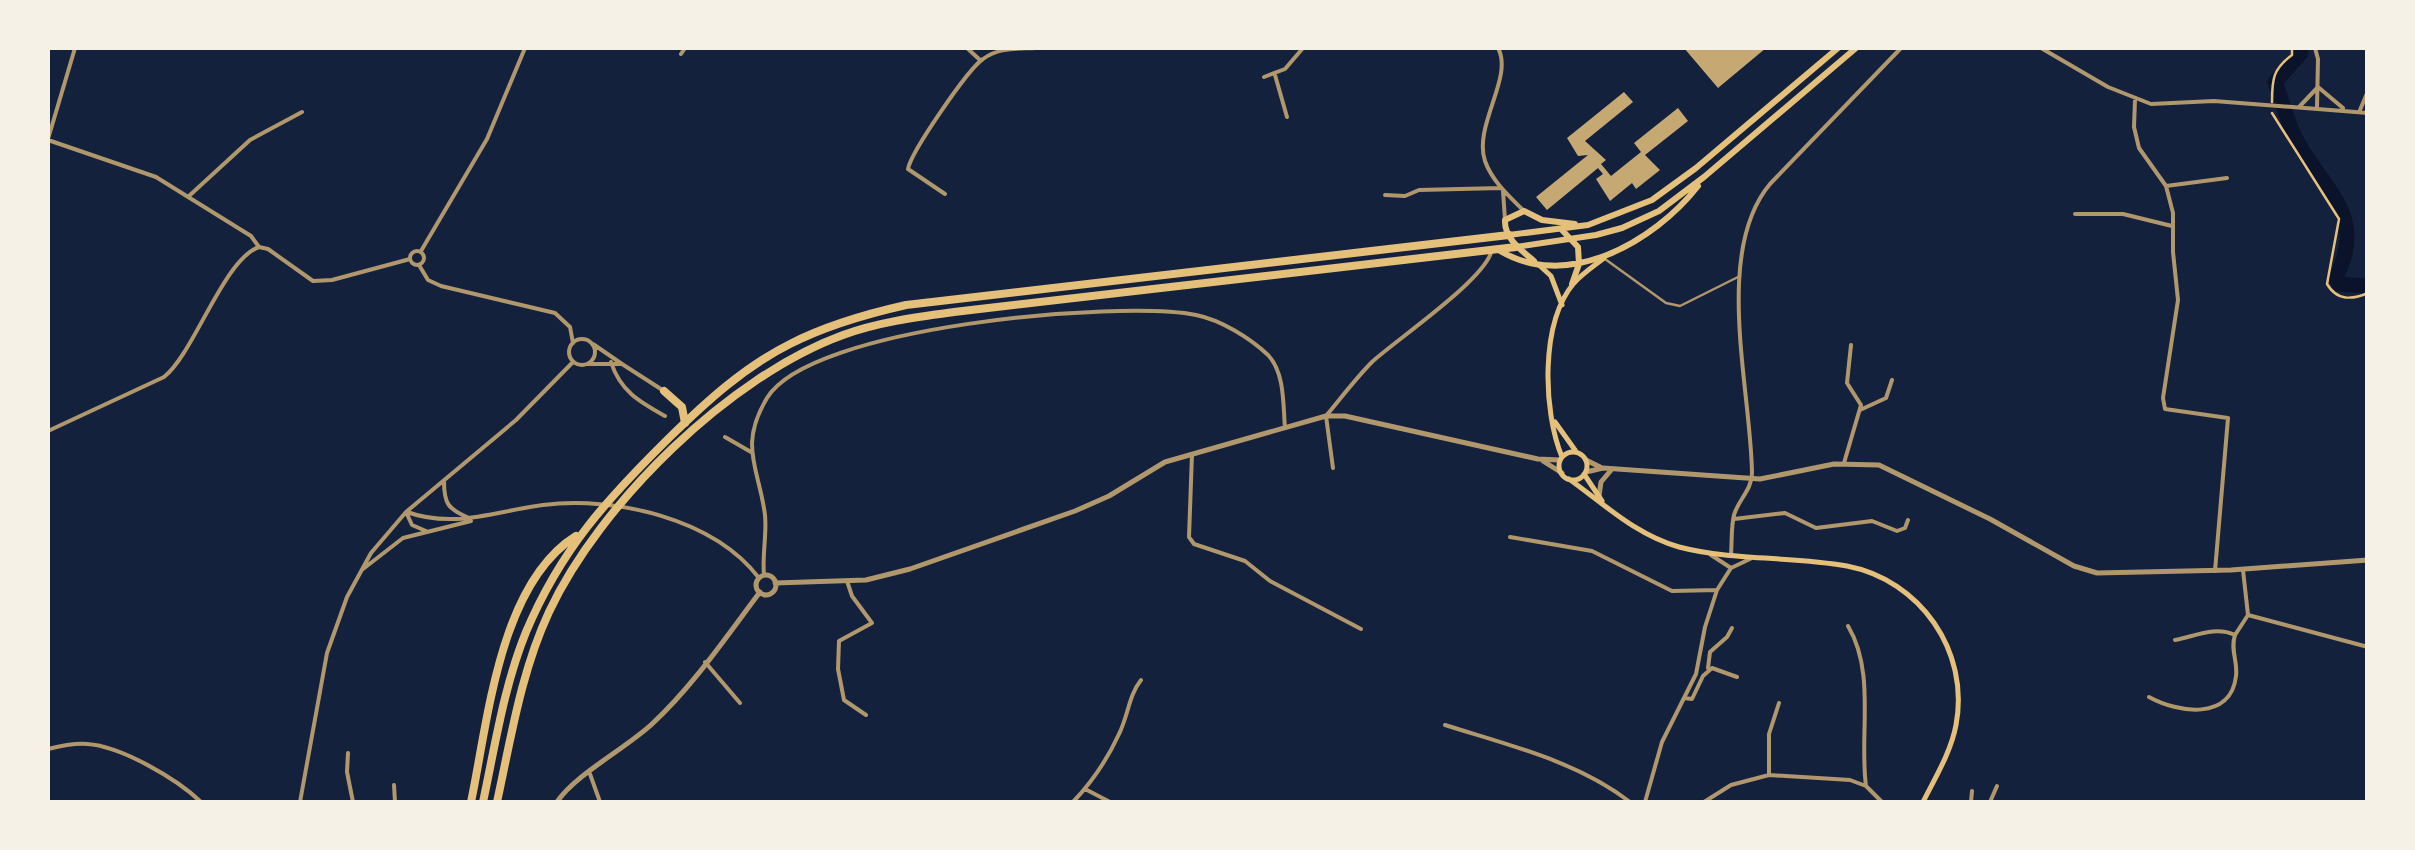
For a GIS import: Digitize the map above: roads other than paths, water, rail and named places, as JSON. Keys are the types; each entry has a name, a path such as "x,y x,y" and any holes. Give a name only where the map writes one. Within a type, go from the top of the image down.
{"highway":[{"path":"484,802 524,636 553,575 580,534 609,496 685,423 754,365 792,343 850,319 906,305 1588,224 1636,208 1678,183 1838,48"},
{"path":"497,802 520,692 536,643 558,594 591,542 642,480 694,431 762,376 799,354 866,328 954,312 1574,239 1640,220 1659,211 1704,177 1856,48"},
{"path":"1494,249 1559,265 1604,258 1666,222 1704,177"},
{"path":"1535,261 1516,246 1504,227 1505,220 1524,212 1574,239 1579,264 1572,284"},
{"path":"1542,220 1588,224"},
{"path":"664,391 682,407 685,423"},
{"path":"471,802 496,671 514,620 554,555 580,534"}],"main road":[{"path":"1604,258 1572,284 1562,305 1548,363 1548,388 1562,473 1643,533 1679,546 1846,566 1868,572 1908,594 1935,623 1956,670 1958,712 1950,746 1923,802"},
{"path":"1535,261 1551,276 1562,305"},
{"path":"1554,421 1586,460 1585,473 1603,503"},
{"path":"1561,459 1576,452"},
{"path":"1569,479 1585,473"}],"street":[{"path":"75,48 48,140 156,177 251,236 259,247 268,249 313,281 332,280 410,259 428,280 441,286 555,313 570,327 573,343 569,352 573,362"},
{"path":"421,252 486,139 525,48"},
{"path":"681,54 685,48"},
{"path":"966,48 980,60"},
{"path":"945,194 911,173 908,164 980,60 1006,49 1036,48"},
{"path":"1264,78 1293,62 1303,48"},
{"path":"1500,48 1502,65 1483,153 1502,190 1524,212"},
{"path":"1731,554 1734,519 1752,479 1739,308 1747,229 1757,200 1902,48"},
{"path":"2042,48 2135,100 2165,106 2214,101 2368,113"},
{"path":"2314,48 2317,107"},
{"path":"1275,75 1288,117"},
{"path":"2300,106 2318,87"},
{"path":"2318,87 2345,109"},
{"path":"2360,110 2368,90"},
{"path":"2135,100 2134,128 2139,148 2166,186 2172,202 2178,300 2163,398 2166,409 2228,418 2215,571"},
{"path":"189,196 250,140 302,112"},
{"path":"2166,186 2227,178"},
{"path":"1385,194 1502,190"},
{"path":"1502,190 1505,220"},
{"path":"2075,214 2123,214 2172,226"},
{"path":"48,431 174,369 207,310 244,258 259,247"},
{"path":"1333,468 1326,416 1372,362 1466,284 1494,249"},
{"path":"410,259 413,252 421,252"},
{"path":"419,265 425,259 421,252"},
{"path":"760,592 756,585 761,576 765,515 750,452 756,421 770,393 788,378 826,358 897,336 1074,314 1188,314 1217,322 1260,348 1276,366 1285,428"},
{"path":"573,343 580,339 592,343 664,391"},
{"path":"588,364 595,355 592,343"},
{"path":"1844,463 1860,410 1859,400 1847,383 1851,345"},
{"path":"573,362 622,364"},
{"path":"300,802 327,653 360,572 406,512 516,420 573,362"},
{"path":"611,362 624,388 636,400 666,416"},
{"path":"1860,410 1886,398 1892,380"},
{"path":"775,583 847,581 910,569 1075,511 1109,496 1150,470 1192,454 1326,416 1345,416 1544,460 1561,459"},
{"path":"725,437 750,452"},
{"path":"1544,460 1558,445"},
{"path":"1192,454 1189,538 1194,544 1245,561 1270,580 1361,628"},
{"path":"1544,460 1562,473"},
{"path":"1586,460 1603,468 1752,479 1844,463 1872,463 1894,469 2082,570 2106,574 2243,570 2368,560"},
{"path":"1585,473 1603,468"},
{"path":"1599,496 1602,482 1612,469"},
{"path":"444,478 445,503 473,520"},
{"path":"360,572 403,538 568,502 622,505 677,522 722,546 775,583"},
{"path":"406,512 429,519 473,520"},
{"path":"406,512 412,525 427,532"},
{"path":"1734,519 1785,513 1816,528 1872,521 1897,531 1906,528 1908,520"},
{"path":"1510,537 1592,552 1672,590 1717,590"},
{"path":"1707,552 1731,568"},
{"path":"1646,802 1662,742 1696,674 1717,590 1731,568 1754,556"},
{"path":"2149,698 2175,708 2204,711 2226,698 2236,681 2232,644 2248,615 2243,570"},
{"path":"847,581 852,596 872,624 840,642 838,669 844,700 866,715"},
{"path":"760,592 772,592 775,583"},
{"path":"557,802 566,790 654,722 760,592"},
{"path":"2248,615 2368,648"},
{"path":"1848,626 1863,663 1862,755 1866,786"},
{"path":"1684,698 1692,699 1708,670 1710,652 1727,638 1732,628"},
{"path":"2175,640 2207,631 2235,635"},
{"path":"704,662 740,704"},
{"path":"1708,670 1716,668 1737,677"},
{"path":"1073,802 1119,734 1141,680"},
{"path":"1768,774 1769,734 1779,703"},
{"path":"1445,725 1535,754 1606,784 1630,802"},
{"path":"48,749 88,744 108,748 170,778 201,802"},
{"path":"348,753 353,802"},
{"path":"590,774 600,802"},
{"path":"1704,802 1731,785 1768,774 1850,780 1866,786 1882,802"},
{"path":"394,786 395,802"},
{"path":"1990,802 1996,786"},
{"path":"1085,789 1110,802"},
{"path":"1970,802 1972,792"}],"lane":[{"path":"1604,258 1666,303 1680,306 1740,276"}],"waterway":[{"path":"48,73 49,48"},
{"path":"2298,48 2301,53 2275,82 2294,135 2344,218 2345,255 2336,278 2339,284 2368,286"}]}
